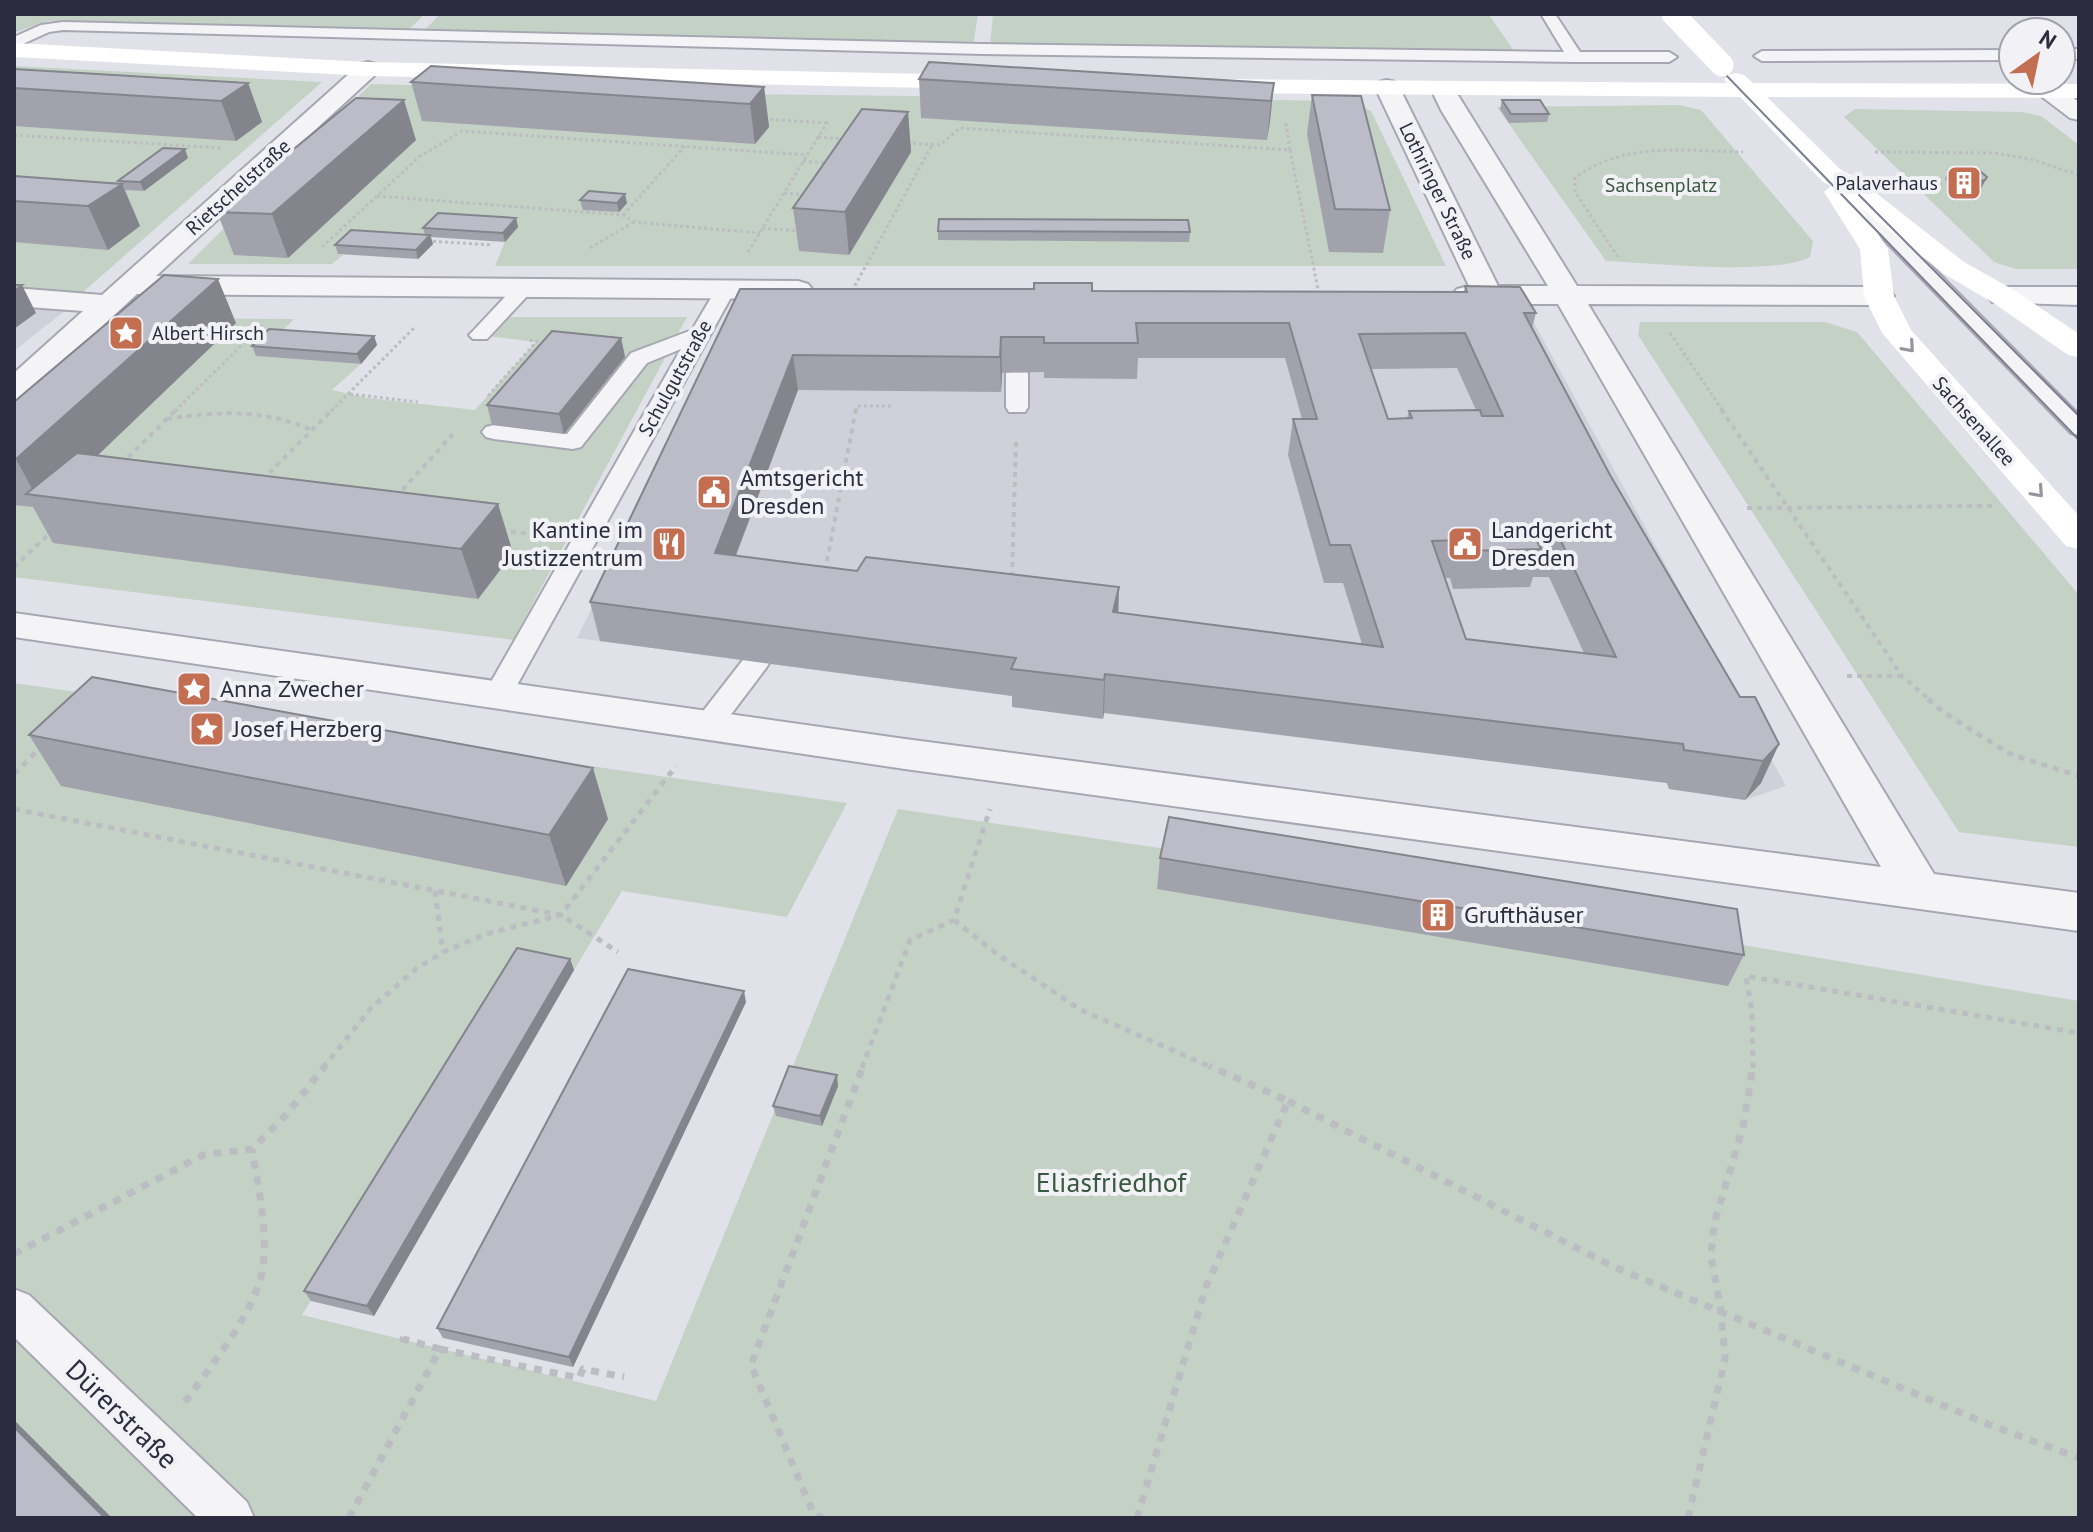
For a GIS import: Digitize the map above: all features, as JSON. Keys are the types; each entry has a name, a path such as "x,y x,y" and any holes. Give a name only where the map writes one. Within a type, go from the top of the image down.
{"main road":[{"path":"1673,14 1832,176 1848,184 1954,268 2003,296 2079,348"},
{"path":"14,50 368,69 994,83"},
{"path":"1191,85 1997,91"},
{"path":"1832,176 1832,184 1874,249 1879,296"},
{"name":"Sachsenallee","path":"1879,296 1897,333 2079,538"}],"street":[{"name":"Rietschelstraße","path":"14,390 368,69"},
{"name":"Lothringer Straße","path":"1387,87 1488,295"},
{"path":"1443,89 1918,889"},
{"path":"2056,96 2079,113"},
{"path":"14,297 301,287 852,291"},
{"path":"1442,295 1879,296"},
{"path":"2003,296 2079,296"},
{"path":"14,625 707,726 2079,912"}],"lane":[{"path":"1548,14 1575,57"},
{"path":"14,43 46,28 63,26 950,49 1669,57"},
{"path":"1762,56 1997,55"},
{"path":"1832,176 2079,428"},
{"path":"480,335 524,288"},
{"name":"Schulgutstraße","path":"497,696 725,290"},
{"path":"494,432 573,442 639,358 700,334"},
{"path":"1017,373 1017,407"},
{"path":"707,726 756,662"},
{"name":"Dürerstraße","path":"14,1309 231,1518"}],"path":[{"path":"725,290 853,81"},
{"path":"1286,116 1319,294"},
{"path":"904,143 940,145 960,128 1290,150"},
{"path":"113,471 301,287 304,264 419,157 462,131 807,155"},
{"path":"14,135 277,151"},
{"path":"818,137 847,139"},
{"path":"852,291 932,145"},
{"path":"623,215 685,146"},
{"path":"1624,265 1575,192 1575,178 1588,165 1611,156 1643,152 1743,152"},
{"path":"1870,152 1995,153 2030,159 2079,175"},
{"path":"803,161 842,164"},
{"path":"1904,185 1946,184"},
{"path":"784,193 809,195"},
{"path":"377,196 623,215 634,222 811,232"},
{"path":"335,235 350,236"},
{"path":"425,241 501,246"},
{"path":"256,487 453,288"},
{"path":"1666,326 1902,676 1943,712 2010,754 2079,776"},
{"path":"349,394 418,402"},
{"path":"824,577 857,406 891,406"},
{"path":"1012,577 1017,407"},
{"path":"166,419 211,412 264,412 312,430"},
{"path":"1742,508 1999,506"},
{"path":"14,567 58,524"},
{"path":"489,529 584,541"},
{"path":"14,1254 203,1155 252,1149 285,1116 371,1008 416,969 443,952 486,934 561,915 707,726"},
{"path":"14,774 51,736"},
{"path":"824,1518 814,1515 751,1365 910,940 954,920 1004,767"},
{"path":"14,809 561,915 618,952"},
{"path":"435,891 443,952"},
{"path":"954,920 997,954 1081,1010 1288,1101 1612,1266 1990,1425 2079,1458"},
{"path":"1688,1518 1725,1359 1721,1311 1711,1256 1714,1224 1743,1127 1753,1078 1752,1012 1746,976 2079,1033"},
{"path":"1137,1518 1206,1287 1288,1101"},
{"path":"155,1445 221,1350 262,1277 261,1206 252,1149"},
{"path":"406,1332 403,1339 440,1349 579,1378 583,1369 624,1377"},
{"path":"349,1518 440,1349"}],"shaded area":[{"path":"14,306 66,310 14,351"},
{"path":"1533,321 1786,786 1745,800 1669,789 1666,783 577,638 732,323"}],"green space":[{"path":"14,14 425,14 406,32 49,21 16,32"},
{"path":"440,14 978,14 973,47 422,33"},
{"path":"993,14 1489,15 1514,51 990,47"},
{"path":"14,66 322,82 82,293 14,288"},
{"path":"371,84 747,94 1352,101 1371,111 1446,266 495,266 505,242 440,223 419,244 339,254 343,255 332,264 188,264"},
{"name":"Sachsenplatz","path":"1679,105 1701,110 1813,241 1810,257 1793,263 1742,267 1606,261 1497,107"},
{"path":"1855,109 2021,112 2041,116 2079,145 2079,269 2016,269 1994,262 1844,117"},
{"path":"497,317 687,317 513,640 14,577 14,434 135,318 294,319 257,356 361,364 332,390 367,398 475,410 536,342 480,335"},
{"path":"1640,322 1825,322 1857,332 2079,595 2079,847 1959,832 1638,335"},
{"name":"Eliasfriedhof","path":"14,683 847,803 787,917 622,891 574,970 521,959 302,1315 656,1401 898,809 1166,849 2079,1001 2079,1518 14,1518"}],"building":[{"path":"929,62 1274,83 1271,101 919,79"},
{"path":"431,66 764,87 750,104 411,82"},
{"path":"14,69 248,83 221,101 14,88"},
{"path":"1312,95 1361,96 1390,210 1335,209"},
{"path":"356,98 404,100 272,214 217,212"},
{"path":"1502,100 1540,100 1549,114 1511,114"},
{"path":"862,109 908,112 845,212 793,208"},
{"path":"163,148 185,149 140,182 118,181"},
{"path":"1963,167 1987,177 1976,182 1954,177 1949,170"},
{"path":"14,176 122,184 88,206 14,201"},
{"path":"589,191 625,194 617,203 580,200"},
{"path":"438,213 516,218 503,233 423,228"},
{"path":"939,219 1188,220 1190,232 938,231"},
{"path":"351,230 430,235 416,250 335,245"},
{"path":"164,275 218,279 14,459 14,402"},
{"path":"1034,283 1092,283 1092,291 1467,292 1465,286 1520,287 1536,313 1524,313 1610,475 1740,697 1755,697 1779,744 1763,761 1684,750 1683,744 1105,674 1104,680 1011,669 1016,658 590,602 740,289 1034,289","holes":["1136,323 1289,323 1317,419 1293,419 1330,545 1350,545 1383,647 1113,612 1119,587 866,557 857,571 715,553 793,355 1000,357 1001,337 1044,337 1044,343 1138,343","1465,333 1503,416 1482,416 1480,410 1409,411 1412,418 1388,419 1359,334","1536,539 1560,539 1616,657 1466,639 1432,541 1459,540 1462,551 1541,549"]},
{"path":"269,329 374,336 357,354 252,346"},
{"path":"552,331 621,338 559,414 487,405"},
{"path":"77,453 498,504 461,549 26,494"},
{"path":"92,677 593,768 549,835 29,735"},
{"path":"1169,817 1737,909 1744,955 1160,858"},
{"path":"517,948 570,959 367,1306 304,1291"},
{"path":"628,969 744,991 569,1357 437,1328"},
{"path":"789,1066 837,1075 820,1116 773,1106"},
{"path":"14,1427 105,1518 14,1518"}],"tram line":[{"path":"1667,14 2079,440"},
{"path":"1859,195 2079,416"}],"place":[{"name":"Palaverhaus","path":"1964,183"},
{"name":"Albert Hirsch","path":"126,333"},
{"name":"Amtsgericht Dresden","path":"714,492"},
{"name":"Kantine im Justizzentrum","path":"669,544"},
{"name":"Landgericht Dresden","path":"1465,544"},
{"name":"Anna Zwecher","path":"194,689"},
{"name":"Josef Herzberg","path":"207,729"},
{"name":"Grufthäuser","path":"1438,915"}]}
